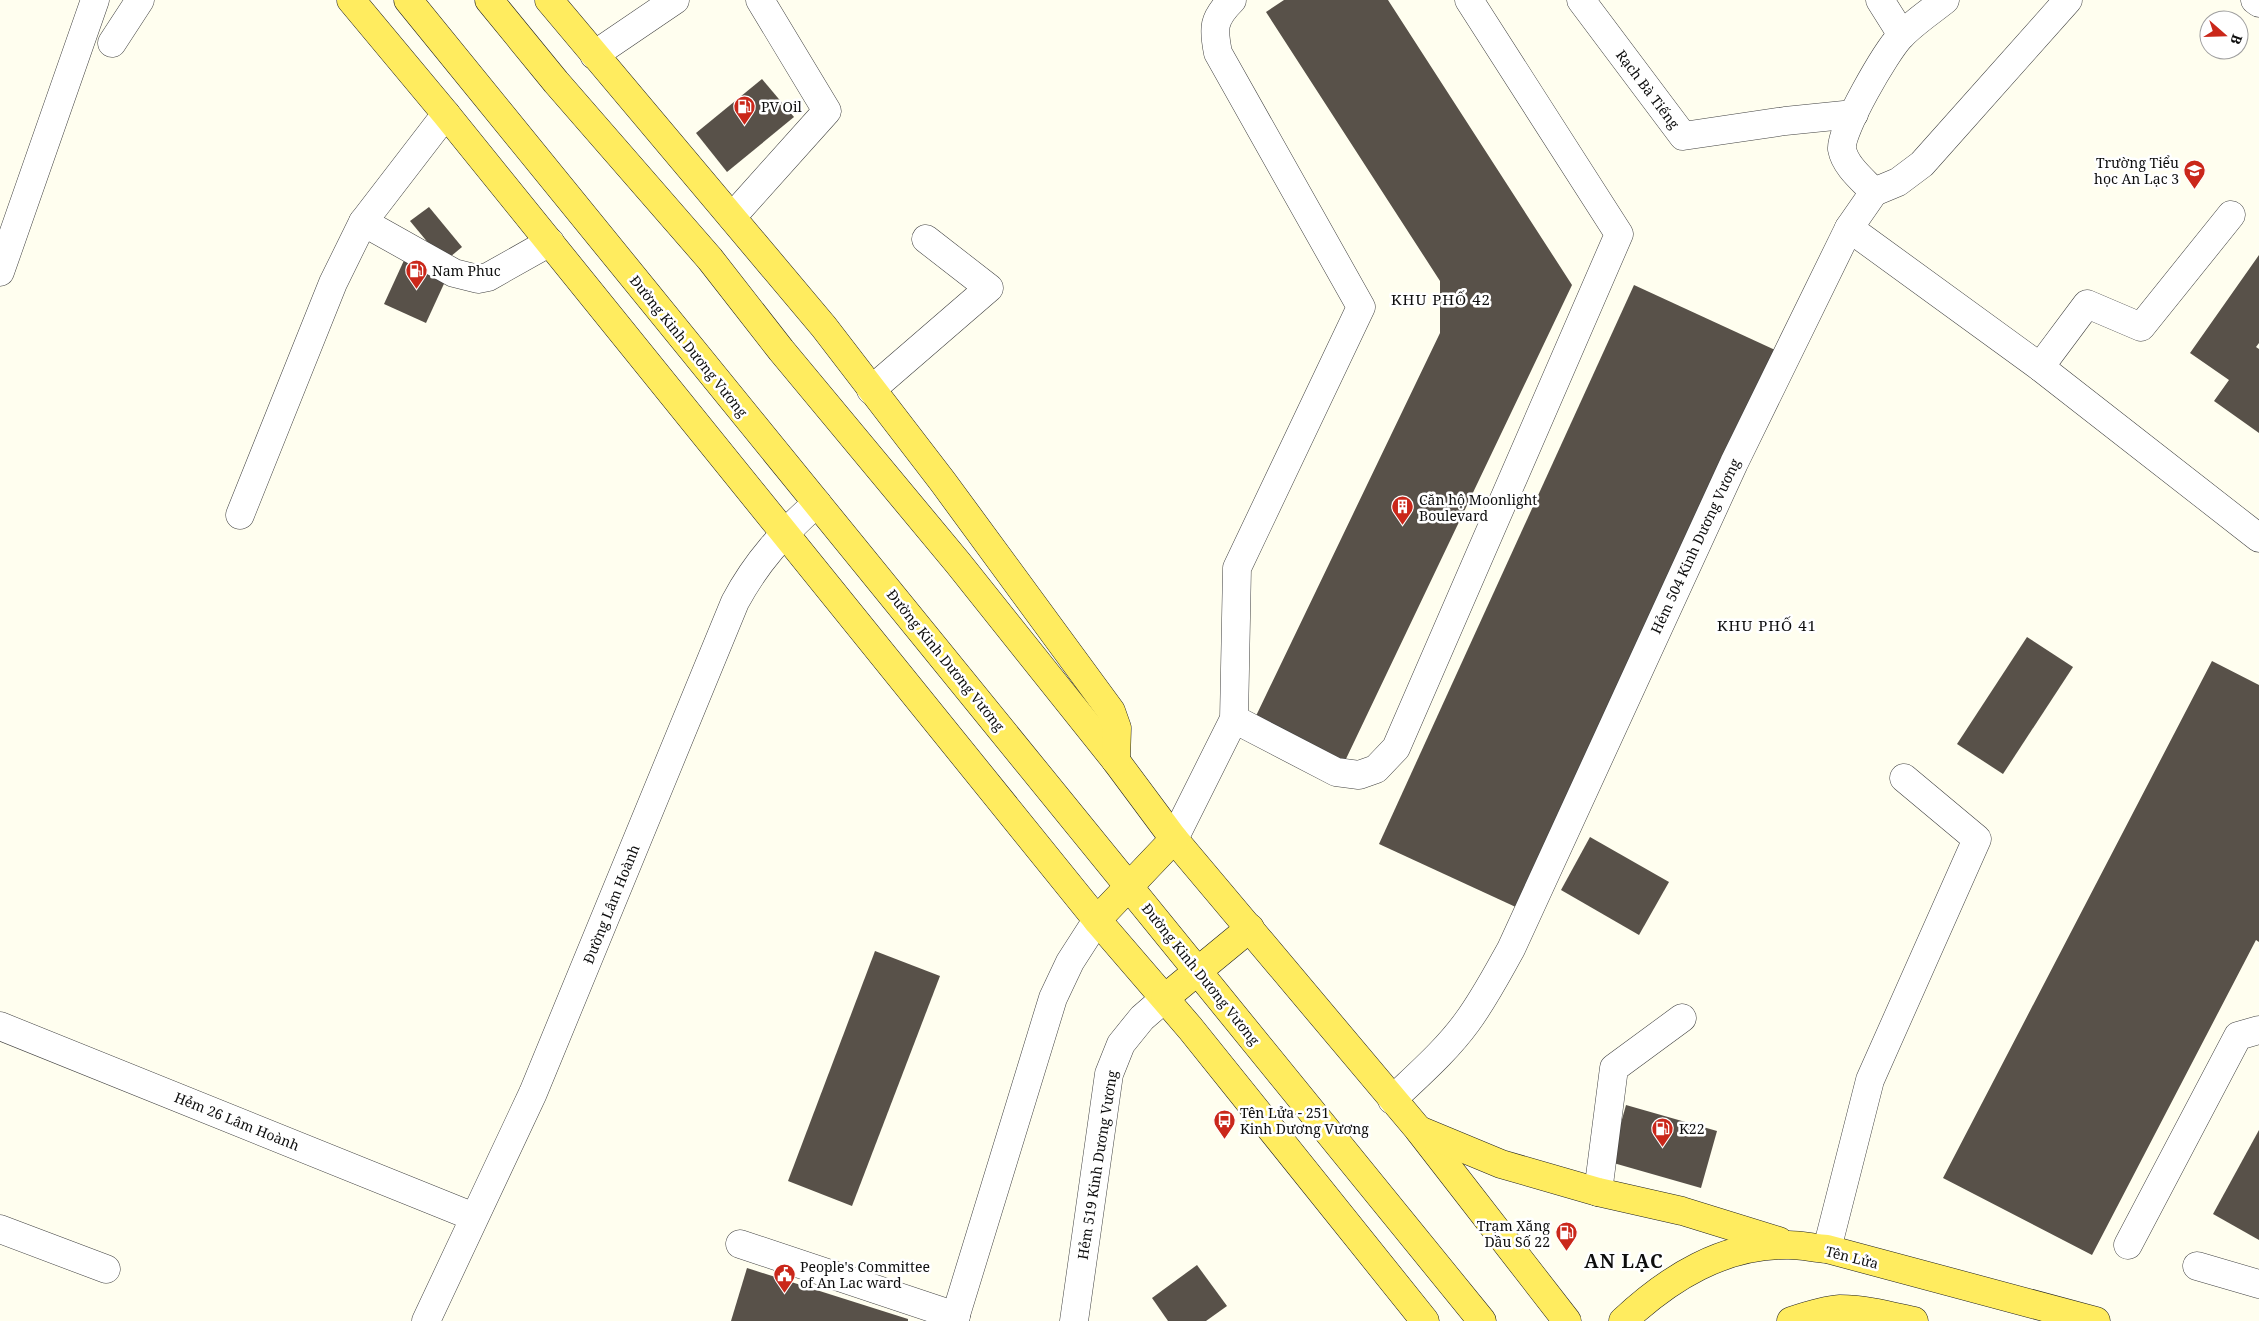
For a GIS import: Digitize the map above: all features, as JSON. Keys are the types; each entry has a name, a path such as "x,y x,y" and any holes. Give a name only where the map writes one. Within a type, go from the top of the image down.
{"main road":[{"path":"351,0 550,242 1097,920 1165,998 1425,1321"},
{"name":"Đường Kinh Dương Vương","path":"408,0 1482,1321"},
{"path":"489,0 556,82 710,259 781,350 958,563 1116,761 1174,839 1418,1129 1567,1321"},
{"path":"548,0 824,327 944,482 1111,711 1117,728 1116,761"},
{"path":"1097,920 1174,839"},
{"path":"1165,998 1250,928"},
{"path":"1418,1129 1501,1164 1598,1192 1682,1210 1790,1245"},
{"name":"Tên Lửa","path":"1623,1321 1644,1301 1682,1274 1707,1261 1756,1247 1790,1245 1827,1249 2096,1321"},
{"path":"1791,1321 1808,1315 1840,1309 1879,1313 1914,1321"}],"street":[{"path":"0,272 95,0"},
{"path":"112,43 140,0"},
{"path":"594,55 676,0"},
{"path":"732,217 827,111 760,0"},
{"path":"1174,839 1234,719 1237,568 1361,306 1218,53 1214,26 1222,10 1232,0"},
{"path":"1234,719 1336,772 1359,774 1376,768 1396,748 1619,234 1469,0"},
{"name":"Rạch Bà Tiếng","path":"1581,0 1683,136 1785,121 1854,114"},
{"path":"1880,0 1902,35"},
{"path":"1945,0 1902,35 1888,50 1848,125 1842,148 1852,168 1874,192 1898,182 1922,164 2068,0"},
{"path":"2255,0 2259,3"},
{"path":"240,515 333,283 363,222 446,114"},
{"name":"Hẻm 504 Kinh Dương Vương","path":"1392,1100 1444,1050 1467,1022 1489,989 1511,949 1734,463 1849,228 1874,192"},
{"path":"2040,367 2088,304 2141,327 2231,215"},
{"path":"363,222 454,273 478,279 488,277 550,242"},
{"path":"1849,228 2040,367 2259,538"},
{"path":"871,390 989,288 926,239"},
{"name":"Đường Lâm Hoành","path":"426,1321 533,1093 735,602 749,576 784,532 817,502"},
{"path":"1827,1249 1870,1080 1977,839 1904,778"},
{"path":"740,1244 955,1319 1053,998 1070,962 1097,920"},
{"name":"Hẻm 519 Kinh Dương Vương","path":"1074,1321 1109,1074 1121,1044 1142,1018 1165,998"},
{"path":"1598,1192 1614,1068 1682,1018"},
{"name":"Hẻm 26 Lâm Hoành","path":"0,1026 474,1217"},
{"path":"2128,1246 2238,1036 2259,1030"},
{"path":"0,1229 106,1268"},
{"path":"2197,1266 2259,1284"}],"building":[{"name":"Căn hộ Moonlight Boulevard","path":"1284,0 1388,0 1572,285 1345,761 1255,718 1440,333 1440,281 1266,12"},
{"name":"PV Oil","path":"762,79 794,117 727,172 696,133"},
{"name":"Nam Phuc","path":"429,207 462,247 444,262 410,221"},
{"path":"2259,255 2259,343 2256,347 2259,349 2259,433 2214,401 2229,380 2190,353"},
{"name":"Nam Phuc","path":"406,256 448,275 426,323 384,304"},
{"path":"1634,285 1788,356 1533,915 1379,844"},
{"path":"2027,637 2073,667 2003,774 1957,744"},
{"path":"2212,661 2259,685 2259,942 2256,940 2092,1255 1943,1178"},
{"path":"1590,837 1669,882 1639,935 1561,890"},
{"path":"875,951 940,976 852,1206 788,1181"},
{"name":"K22","path":"1626,1105 1717,1131 1701,1188 1610,1162"},
{"path":"2259,1130 2259,1240 2213,1214"},
{"path":"1197,1265 1227,1306 1206,1321 1168,1321 1152,1298"},
{"name":"People's Committee of An Lac ward","path":"747,1268 908,1319 908,1321 731,1321"}],"place":[{"name":"PV Oil","path":"745,125"},
{"name":"Trường Tiểu học An Lạc 3","path":"2195,189"},
{"name":"Nam Phuc","path":"416,289"},
{"name":"Căn hộ Moonlight Boulevard","path":"1403,526"},
{"name":"Tên Lửa - 251 Kinh Dương Vương","path":"1224,1139"},
{"name":"K22","path":"1663,1147"},
{"name":"Trạm Xăng Dầu Số 22","path":"1566,1252"},
{"name":"People's Committee of An Lac ward","path":"784,1293"}],"district":[{"name":"KHU PHỐ 42","path":"1441,299"},
{"name":"KHU PHỐ 41","path":"1767,625"},
{"name":"AN LẠC","path":"1624,1261"}]}
